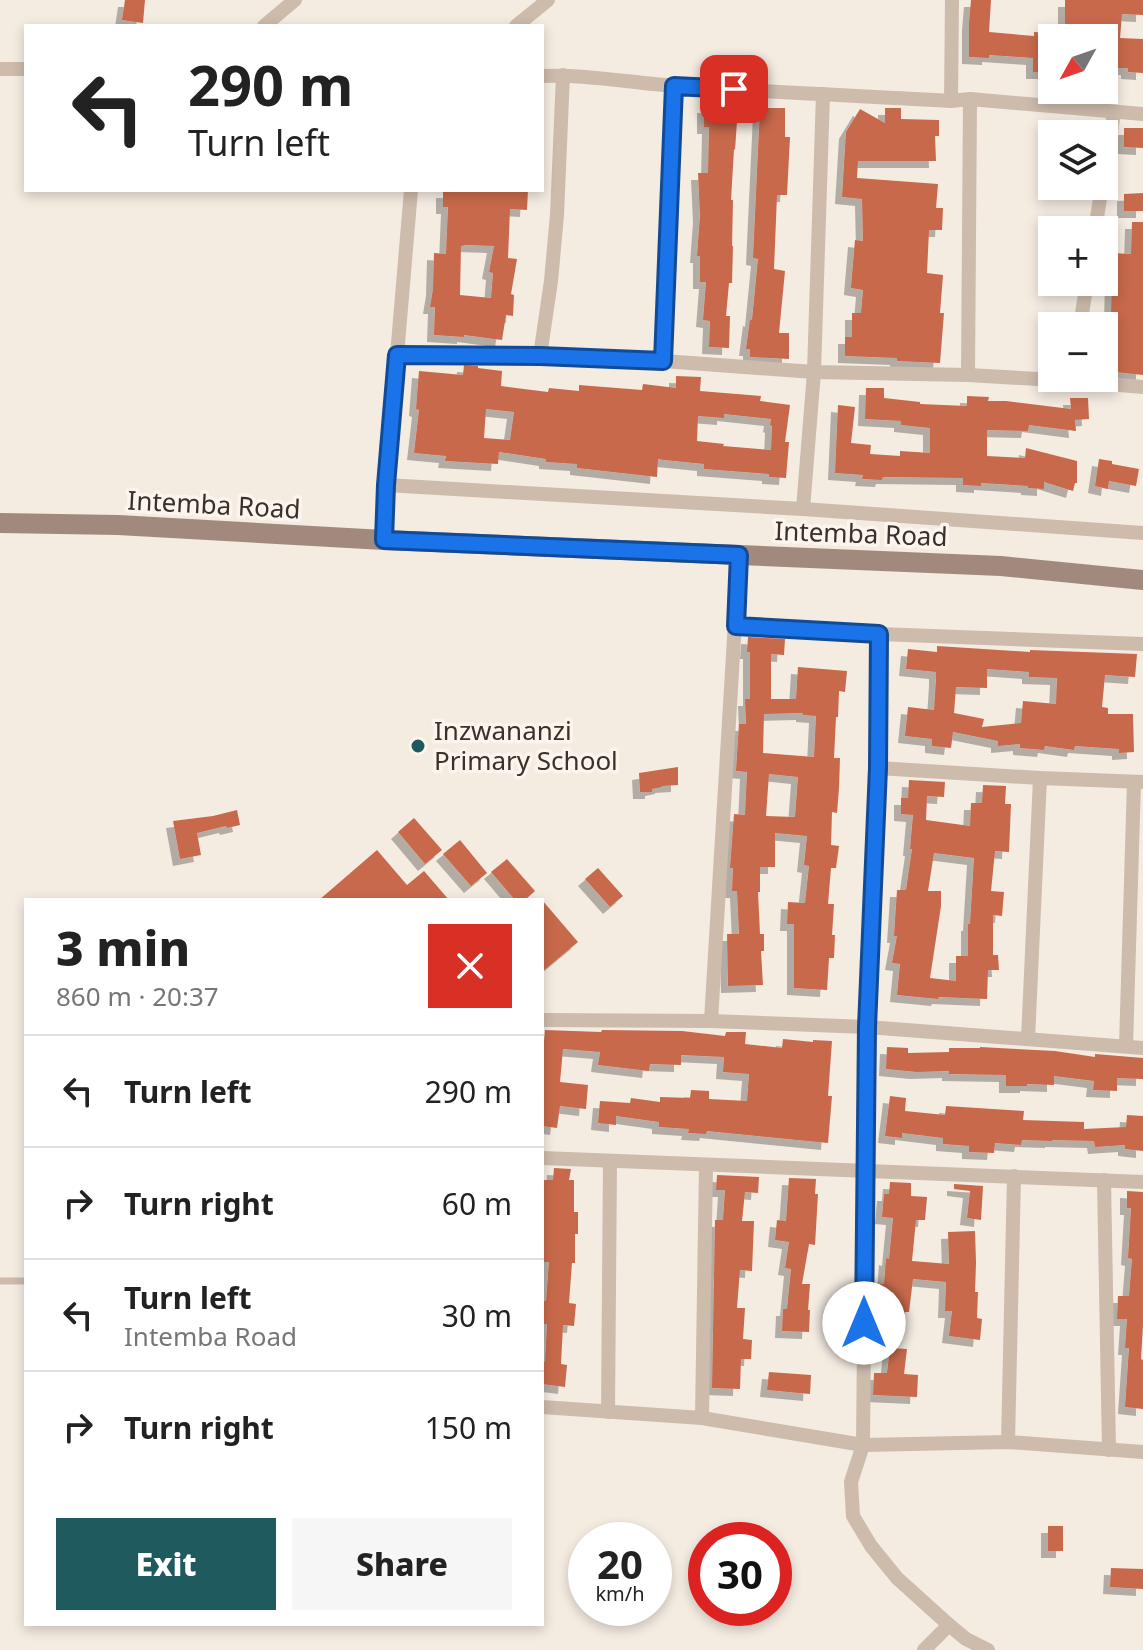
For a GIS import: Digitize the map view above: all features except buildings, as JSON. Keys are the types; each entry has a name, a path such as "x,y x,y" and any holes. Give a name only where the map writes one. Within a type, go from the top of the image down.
{"street":[{"path":"266,24 295,0"},
{"path":"518,24 548,0"},
{"path":"951,101 952,0"},
{"path":"0,69 24,69"},
{"path":"540,356 557,215 563,75"},
{"path":"544,76 674,86 951,101 970,99 1143,114"},
{"path":"663,361 674,86"},
{"path":"803,509 814,372 823,94"},
{"path":"968,375 970,99"},
{"path":"1113,120 1114,113"},
{"path":"384,540 411,192"},
{"path":"397,355 540,356 814,372 1038,378"},
{"path":"1118,384 1143,387"},
{"path":"386,485 803,509 1143,533"},
{"name":"Intemba Road","path":"0,523 118,525 384,540 1001,566 1143,580"},
{"path":"711,1021 739,555"},
{"path":"736,626 1143,644"},
{"path":"879,634 878,768 867,1027 863,1445 851,1482 853,1516 871,1546 897,1578 966,1639 988,1650"},
{"path":"878,768 1138,782 1126,1046"},
{"path":"1028,1039 1040,778"},
{"path":"544,1020 711,1021 867,1027 1143,1048"},
{"path":"544,1158 1143,1182"},
{"path":"608,1412 610,1161"},
{"path":"702,1418 706,1165"},
{"path":"1008,1442 1014,1176"},
{"path":"1104,1180 1109,1450"},
{"path":"544,1407 702,1418 863,1445 1008,1442 1143,1452"},
{"path":"924,1650 949,1625"}],"lane":[{"path":"0,1281 24,1281"}],"place":[{"name":"Inzwananzi Primary School","path":"418,746"}],"route":[{"path":"734,89 674,86 663,361 397,355 384,540 739,555 736,626 879,634 878,768 867,1027 864,1323"}]}
